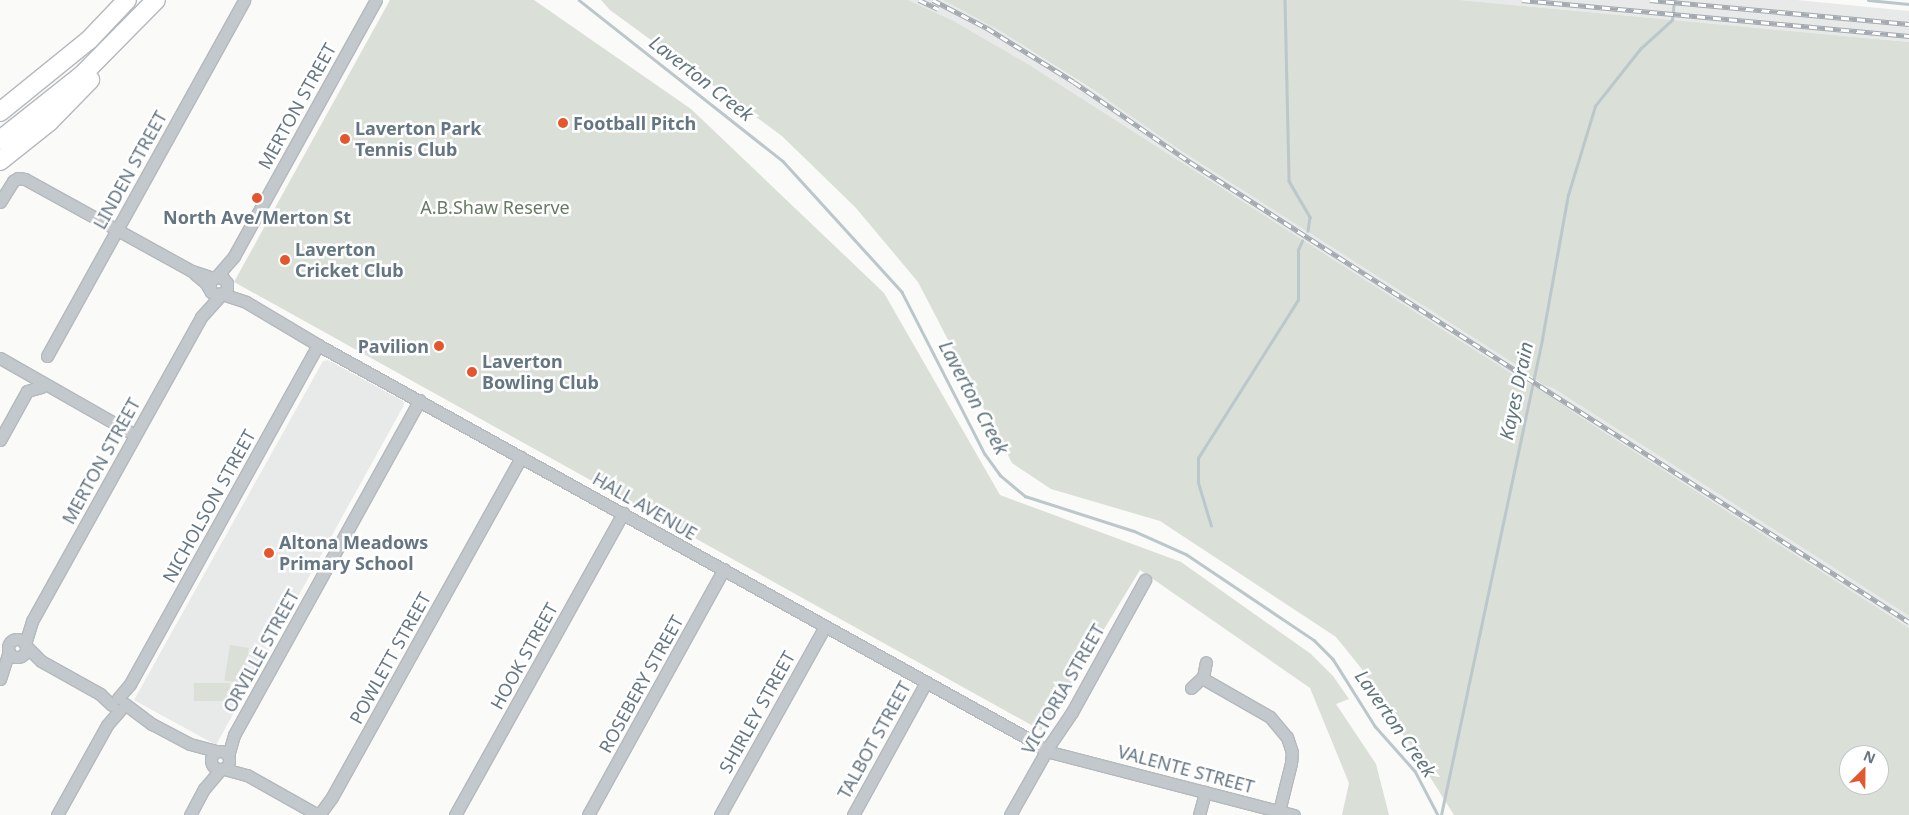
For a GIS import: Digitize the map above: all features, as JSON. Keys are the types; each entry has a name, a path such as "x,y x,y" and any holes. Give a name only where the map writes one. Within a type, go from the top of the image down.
{"highway":[{"path":"0,140 82,75 156,0"},
{"path":"0,102 60,57 125,2"},
{"path":"0,112 89,40 125,2"},
{"path":"0,161 49,122 73,98 116,52 135,23"}],"street":[{"name":"LINDEN STREET","path":"47,356 244,0"},
{"name":"MERTON STREET","path":"1,677 376,0"},
{"name":"HALL AVENUE","path":"0,202 15,179 22,178 30,181 192,271 318,345 1047,749"},
{"name":"NICHOLSON STREET","path":"57,815 318,345"},
{"path":"0,358 121,427"},
{"path":"0,364 136,435"},
{"path":"0,440 27,391 25,378"},
{"path":"27,391 41,386"},
{"name":"ORVILLE STREET","path":"190,815 420,400"},
{"name":"POWLETT STREET","path":"319,815 332,797 522,457"},
{"name":"HOOK STREET","path":"455,815 623,513"},
{"name":"ROSEBERY STREET","path":"588,815 724,569"},
{"name":"VICTORIA STREET","path":"1010,815 1047,749 1072,712 1145,580"},
{"name":"SHIRLEY STREET","path":"720,815 825,626"},
{"path":"0,638 319,815"},
{"path":"1191,688 1202,678 1206,662"},
{"path":"1202,678 1270,717 1287,737 1292,752 1291,764 1279,811"},
{"name":"TALBOT STREET","path":"852,815 926,682"},
{"name":"VALENTE STREET","path":"1047,749 1054,755 1069,756 1294,815"},
{"path":"1199,815 1205,792"},
{"name":"POWLETT STREET","path":"325,815 332,797"}],"shaded area":[{"path":"908,0 943,0 1000,31 1130,114 1183,152 1513,363 1526,374 1524,379 1517,377 1028,64 952,20"},
{"path":"1460,0 1797,0 1909,11 1909,42"},
{"name":"Altona Meadows Primary School","path":"328,360 403,401 404,405 216,745 134,700 323,361"},
{"path":"1543,385 1553,388 1909,616 1909,628 1545,394 1542,390"}],"green space":[{"name":"A.B.Shaw Reserve","path":"390,0 534,0 691,109 884,293 1000,495 1181,562 1311,654 1333,676 1349,699 1336,704 1376,764 1389,815 1342,815 1349,783 1310,688 1140,570 1042,731 234,282"},
{"path":"601,0 908,0 952,20 1028,64 1517,377 1542,390 1579,416 1909,628 1909,815 1454,815 1361,668 1336,637 1160,521 1051,489 1012,463 918,282 856,208 782,136 610,10"},
{"path":"943,0 1460,0 1909,42 1909,616 1553,388 1543,385 1513,363 1183,152 1092,89 1000,31"},
{"path":"230,645 249,648 243,684 224,681"},
{"path":"194,683 230,683 230,701 194,701"}],"waterway":[{"name":"Laverton Creek","path":"579,0 783,161 902,292 985,454 1000,475 1025,496 1134,531 1186,554 1314,640 1333,659 1375,726 1415,771 1438,815"},
{"path":"1285,0 1289,181 1310,217 1308,231"},
{"name":"Kayes Drain","path":"1441,815 1542,339 1568,195 1595,106 1640,49 1672,20 1674,0"},
{"path":"1868,0 1909,4"},
{"path":"1211,526 1198,483 1198,458 1298,300 1298,250 1302,241"}],"railway":[{"path":"919,0 938,9"},
{"path":"933,0 987,28 1074,82 1190,162 1909,622"},
{"path":"1522,0 1909,36"},
{"path":"1650,0 1909,24"}],"place":[{"name":"Football Pitch","path":"563,123"},
{"name":"Laverton Park Tennis Club","path":"345,139"},
{"name":"North Ave/Merton St","path":"257,198"},
{"name":"Laverton Cricket Club","path":"285,260"},
{"name":"Pavilion","path":"439,346"},
{"name":"Laverton Bowling Club","path":"472,372"},
{"name":"Altona Meadows Primary School","path":"269,553"}]}
